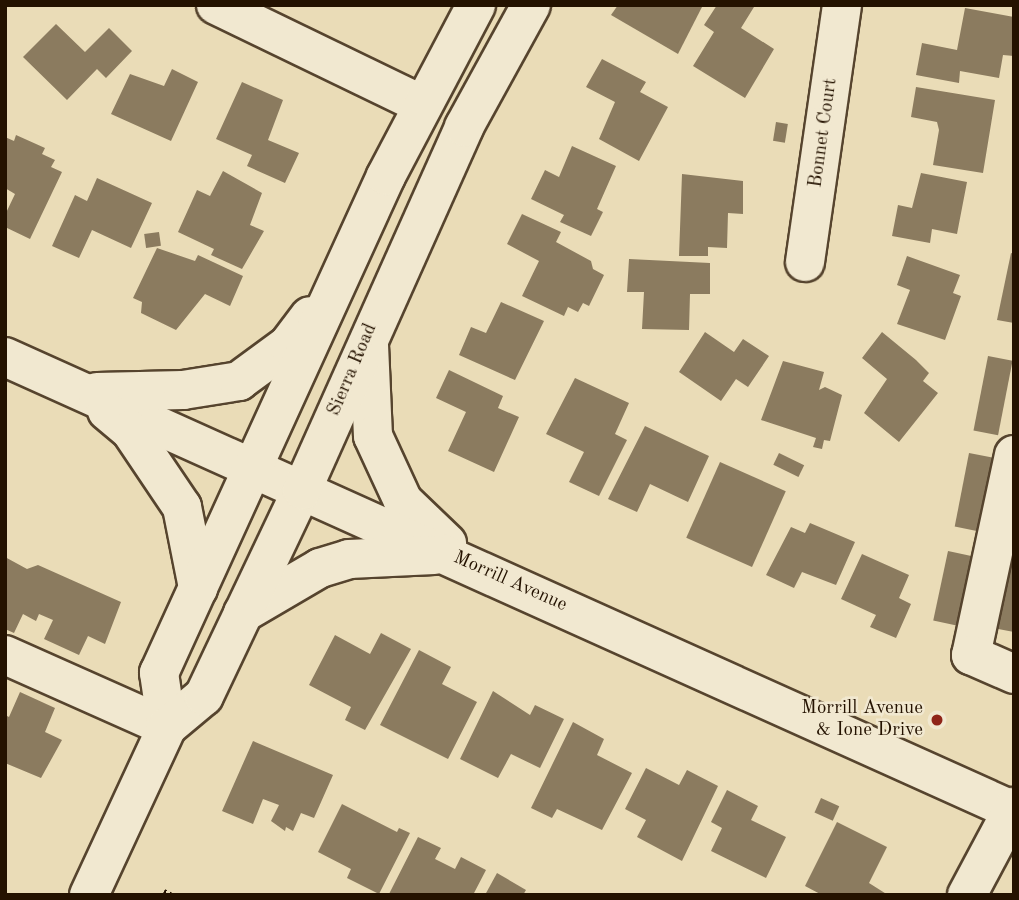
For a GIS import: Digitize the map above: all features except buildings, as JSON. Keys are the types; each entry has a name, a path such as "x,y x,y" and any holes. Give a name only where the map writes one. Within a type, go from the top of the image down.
{"street":[{"path":"216,5 422,104"},
{"path":"167,727 159,673 422,104 476,5"},
{"name":"Sierra Road","path":"89,895 167,727 204,696 302,490 368,335 464,127 531,5"},
{"name":"Bonnet Court","path":"805,261 842,5"},
{"path":"84,392 183,390 239,381 288,345 342,274"},
{"path":"368,335 373,436 403,501 458,558"},
{"name":"Morrill Avenue","path":"5,357 256,467 1013,809"},
{"path":"84,392 130,430 167,480 181,507 198,587"},
{"path":"1014,455 971,655 1014,674"},
{"path":"243,613 320,568 349,559 458,558"},
{"path":"5,654 167,727"},
{"path":"967,895 1013,809"}],"path":[{"path":"164,891 172,895"}],"place":[{"name":"Morrill Avenue & Ione Drive","path":"937,720"}]}
